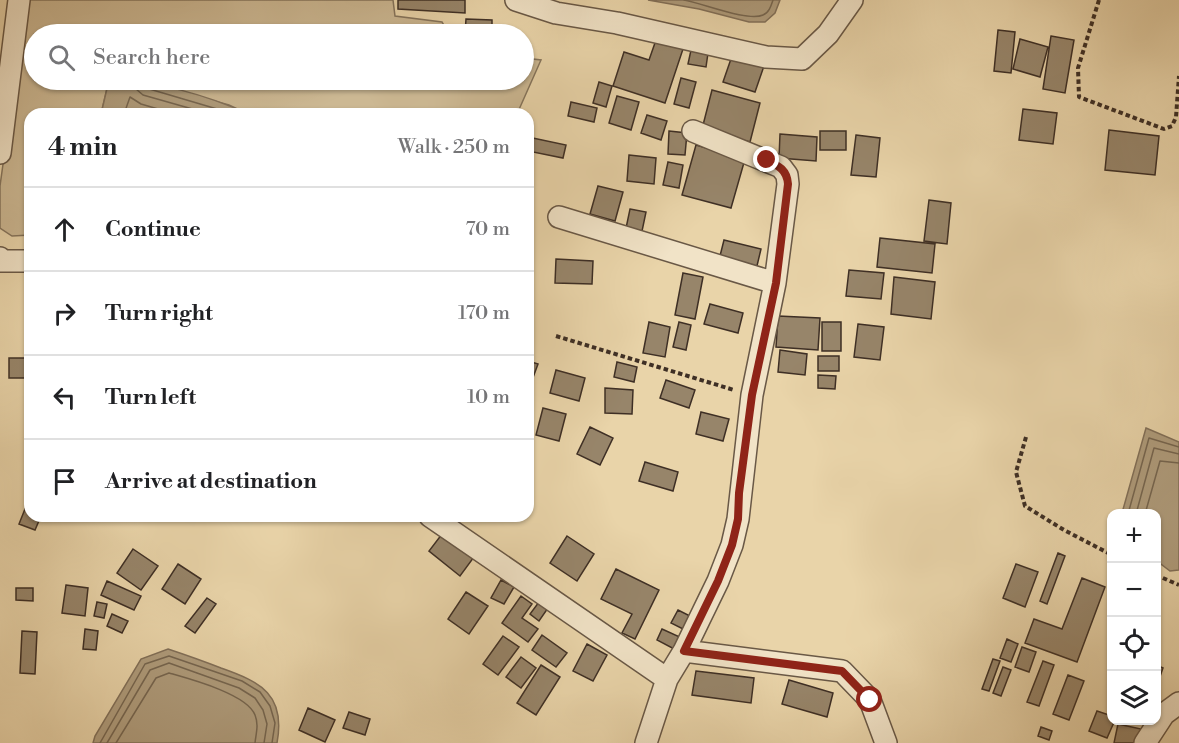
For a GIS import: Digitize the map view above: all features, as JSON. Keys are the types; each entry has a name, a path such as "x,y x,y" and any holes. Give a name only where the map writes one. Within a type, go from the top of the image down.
{"street":[{"path":"0,153 19,0"},
{"path":"516,0 556,13 617,23 766,57 802,59 828,34 852,0"},
{"path":"646,743 667,679 684,651 732,545 738,519 739,493 752,395 776,283 787,175 781,167 767,160 693,131"},
{"path":"559,217 776,283"},
{"path":"0,262 24,261"},
{"path":"439,522 667,679"},
{"path":"684,651 842,671 870,700 886,743"},
{"path":"1145,743 1164,714 1179,703"}],"path":[{"path":"1099,0 1078,68 1079,98 1164,129 1172,126 1176,117 1179,76"},
{"path":"556,336 752,395"},
{"path":"1026,436 1016,472 1025,506 1107,552"},
{"path":"1161,577 1179,585"}],"shaded area":[{"path":"29,0 393,0 395,16 443,24 25,24"},
{"path":"24,31 24,90 107,90 102,108 24,108 24,235 12,236 0,228 0,186"},
{"path":"534,59 541,60 534,76"},
{"path":"174,90 528,90 520,108 235,108"}],"water":[{"path":"648,0 780,0 775,13 765,22 749,22 699,9"},
{"path":"107,90 180,90 233,108 102,108"},
{"path":"1146,428 1179,442 1179,570 1170,571 1161,564 1161,509 1123,509"},
{"path":"168,649 235,673 259,685 274,702 278,713 277,743 93,743 141,659"}],"building":[{"path":"398,0 465,0 465,13 398,9"},
{"path":"466,19 492,20 492,24 466,24"},
{"path":"998,30 1015,32 1011,73 994,71"},
{"path":"1051,36 1074,40 1065,93 1043,89"},
{"path":"1020,39 1048,47 1040,77 1013,69"},
{"path":"656,40 683,49 665,103 613,86 624,52 649,60"},
{"path":"691,50 708,53 706,67 688,64"},
{"path":"732,56 764,66 755,92 723,82"},
{"path":"681,78 696,82 689,108 674,104"},
{"path":"599,82 612,86 606,107 593,103"},
{"path":"712,90 760,103 750,142 702,129"},
{"path":"617,96 639,102 631,130 609,123"},
{"path":"571,102 597,108 594,122 568,116"},
{"path":"1023,109 1057,113 1053,144 1019,140"},
{"path":"647,115 667,121 661,140 641,133"},
{"path":"1109,130 1159,136 1155,175 1105,170"},
{"path":"669,131 687,133 685,155 668,154"},
{"path":"820,131 846,131 846,150 820,150"},
{"path":"780,134 817,137 816,161 779,158"},
{"path":"856,135 880,138 876,177 851,175"},
{"path":"534,138 566,145 563,158 534,152"},
{"path":"696,145 745,159 731,208 682,195"},
{"path":"629,155 656,158 654,184 627,181"},
{"path":"668,162 683,165 679,188 663,185"},
{"path":"598,186 623,192 615,221 590,214"},
{"path":"929,200 951,203 947,244 924,241"},
{"path":"630,209 646,212 641,236 625,233"},
{"path":"880,238 935,244 932,273 877,267"},
{"path":"724,240 761,249 756,270 719,260"},
{"path":"556,259 593,261 592,284 555,283"},
{"path":"849,270 884,273 881,299 846,296"},
{"path":"683,273 703,277 695,319 675,315"},
{"path":"894,277 935,282 931,319 891,314"},
{"path":"710,304 743,313 738,333 704,324"},
{"path":"778,316 820,318 818,350 776,347"},
{"path":"649,322 670,327 665,357 643,353"},
{"path":"679,322 691,325 686,350 673,347"},
{"path":"822,322 841,322 841,351 822,351"},
{"path":"858,324 884,327 880,360 854,357"},
{"path":"780,350 807,354 805,375 778,372"},
{"path":"818,356 839,356 839,371 818,371"},
{"path":"9,358 24,358 24,378 9,378"},
{"path":"617,362 637,367 634,382 614,377"},
{"path":"534,363 538,364 534,375"},
{"path":"556,370 585,378 579,401 550,393"},
{"path":"818,375 836,376 835,389 818,388"},
{"path":"666,380 695,390 689,408 660,398"},
{"path":"605,388 633,390 632,414 605,413"},
{"path":"543,408 566,414 559,441 536,435"},
{"path":"701,412 729,419 723,441 696,434"},
{"path":"590,427 613,438 600,465 577,454"},
{"path":"645,462 678,472 673,491 639,481"},
{"path":"24,512 24,522 38,522 35,530 19,524"},
{"path":"442,534 474,557 460,576 429,551"},
{"path":"567,536 594,554 577,581 550,563"},
{"path":"133,549 158,566 141,590 117,573"},
{"path":"1058,553 1065,556 1047,604 1040,601"},
{"path":"178,564 201,579 185,604 162,589"},
{"path":"1016,564 1038,572 1025,607 1003,598"},
{"path":"616,569 659,590 635,639 622,633 632,614 601,599"},
{"path":"1082,578 1105,587 1077,662 1025,643 1034,619 1062,629"},
{"path":"501,580 514,587 504,604 491,598"},
{"path":"107,581 141,596 134,610 101,595"},
{"path":"66,585 88,588 85,616 62,613"},
{"path":"16,588 33,588 33,601 16,600"},
{"path":"466,592 488,606 469,634 448,619"},
{"path":"521,596 532,604 522,618 538,629 528,642 502,623"},
{"path":"207,598 216,604 195,633 185,626"},
{"path":"97,602 107,604 104,618 94,616"},
{"path":"539,602 548,608 539,621 530,614"},
{"path":"678,610 694,618 687,631 671,623"},
{"path":"112,614 128,621 122,633 107,626"},
{"path":"85,629 98,631 96,650 83,649"},
{"path":"662,629 682,638 676,650 657,640"},
{"path":"22,631 37,632 35,674 20,673"},
{"path":"542,635 567,653 556,667 532,650"},
{"path":"503,636 519,647 498,675 483,664"},
{"path":"1007,639 1018,644 1011,662 1000,658"},
{"path":"587,644 607,655 593,681 573,671"},
{"path":"1022,647 1036,652 1029,672 1015,667"},
{"path":"521,657 536,668 521,688 506,677"},
{"path":"993,659 1000,661 989,691 982,689"},
{"path":"1043,661 1054,665 1039,706 1027,702"},
{"path":"541,665 560,677 536,715 517,703"},
{"path":"1003,667 1011,670 1001,696 993,693"},
{"path":"696,671 754,678 751,703 692,695"},
{"path":"1068,675 1084,681 1069,720 1053,714"},
{"path":"789,680 833,693 827,717 782,704"},
{"path":"308,708 335,720 325,742 299,730"},
{"path":"1097,711 1107,714 1107,725 1113,725 1107,738 1089,731"},
{"path":"349,712 370,719 365,735 343,728"},
{"path":"1118,725 1141,729 1137,743 1114,743"},
{"path":"1041,727 1052,731 1049,740 1038,736"}],"route":[{"path":"767,160 781,167 787,175 788,184 776,283 766,324 758,376 752,395 739,493 738,519 732,545 718,581 684,651 842,671 870,700"}]}
